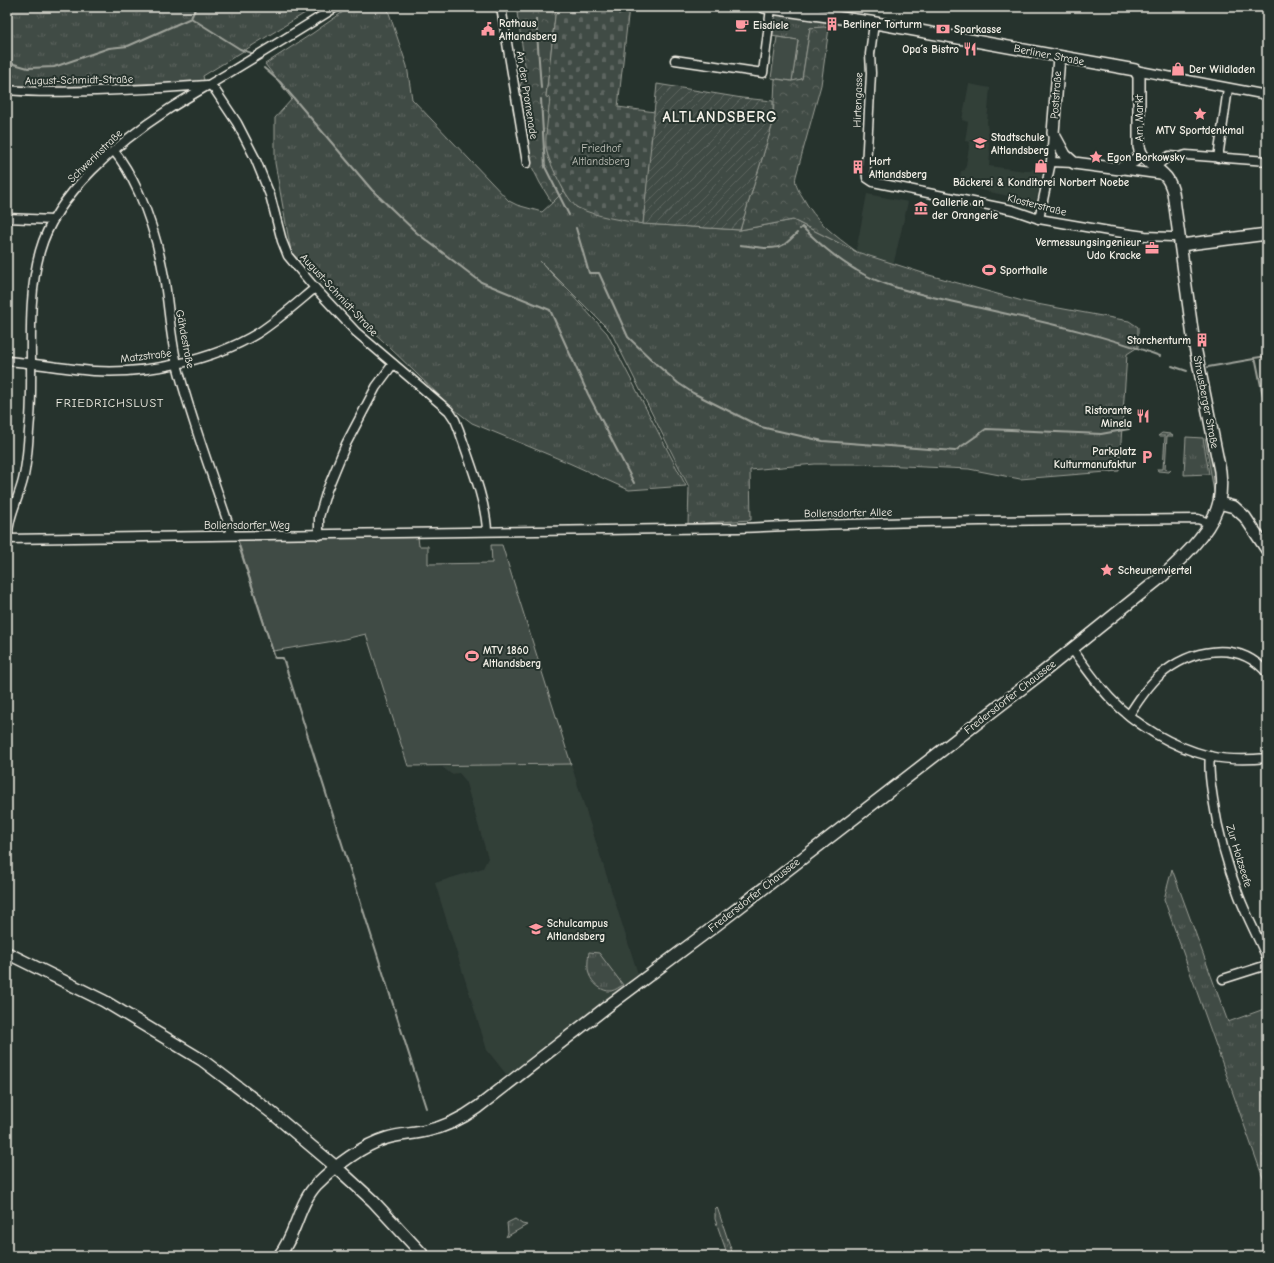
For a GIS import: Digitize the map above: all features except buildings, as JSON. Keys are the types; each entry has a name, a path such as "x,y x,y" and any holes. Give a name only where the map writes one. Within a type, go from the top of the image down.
{"main road":[{"name":"Berliner Straße","path":"767,8 874,23 1134,70"},
{"name":"Poststraße","path":"1059,57 1053,133 1065,155 1074,163"},
{"name":"Am Markt","path":"1134,70 1139,76 1139,147 1141,155 1155,167"},
{"path":"1074,163 1120,169 1141,155"},
{"name":"Strausberger Straße","path":"1155,167 1170,182 1173,192 1196,352 1220,471 1221,492 1219,503"},
{"path":"1180,241 1267,234"},
{"path":"1219,503 1234,507 1245,517 1267,550"},
{"name":"Fredersdorfer Chaussee","path":"279,1256 290,1237 304,1205 315,1187 336,1167 372,1143 388,1138 442,1127 474,1110 602,1010 727,917 1072,649 1177,564 1192,547 1209,523 1219,503"},
{"path":"7,953 104,1001 202,1060 272,1113 336,1167 373,1201 424,1256"}],"street":[{"name":"Schwerinstraße","path":"7,540 8,529 24,478 28,447 34,279 40,250 53,220 63,204 83,181 133,135 168,110 336,7"},
{"name":"An der Promenade","path":"501,7 527,163"},
{"path":"675,60 763,73 767,8"},
{"name":"Hirtengasse","path":"867,178 866,167 870,54 874,23"},
{"name":"Berliner Straße","path":"1134,70 1267,95"},
{"name":"August-Schmidt-Straße","path":"7,90 26,92 84,91 164,89 210,85 237,123 255,158 270,195 285,251 288,256 315,288 356,332 442,406 455,420 482,504 487,531"},
{"path":"1218,158 1228,88"},
{"name":"Poststraße","path":"1039,219 1051,162 1053,133"},
{"name":"Gähdestraße","path":"114,151 123,161 132,179 154,233 164,277 170,328 177,364 231,535"},
{"path":"1155,167 1169,156 1267,161"},
{"path":"1051,162 1074,163"},
{"path":"1120,169 1164,175"},
{"name":"Klosterstraße","path":"867,178 880,184 1019,211 1039,219 1109,231 1172,238 1180,241"},
{"path":"7,218 53,220"},
{"name":"Matzstraße","path":"7,361 30,362 79,370 115,372 148,369 177,364 220,351 256,334 315,288"},
{"path":"319,535 319,519 321,510 327,490 346,444 376,387 393,364"},
{"name":"Bollensdorfer Allee","path":"487,531 738,528 824,524 1040,520 1198,519 1209,523"},
{"name":"Bollensdorfer Weg","path":"7,540 487,531"},
{"path":"1072,649 1109,697 1129,715 1148,729 1174,743 1210,756 1249,759 1267,758"},
{"path":"1129,715 1147,689 1158,677 1176,664 1199,654 1222,651 1239,653 1254,660 1267,673"},
{"name":"Zur Holzseefe","path":"1210,756 1209,766 1211,785 1223,849 1240,897 1267,958"},
{"path":"1223,979 1267,965"}],"shaded area":[{"name":"Stadtschule Altlandsberg","path":"969,84 990,88 987,122 990,154 989,166 1025,171 1031,171 1032,169 1042,171 1036,202 958,185 961,171 965,170 970,142 965,141 968,122 962,120"},
{"path":"867,194 908,202 893,266 878,262 856,251"},
{"name":"Schulcampus Altlandsberg","path":"470,764 571,764 638,974 510,1079 487,1050 435,883 483,868 488,858 465,780 459,773 451,774 442,767"}],"green space":[{"path":"7,7 301,7 305,13 203,76 205,84 64,89 7,85"},
{"path":"350,7 385,7 388,10 407,66 412,99 509,201 517,205 542,212 564,191 576,207 643,224 740,230 793,220 857,252 929,275 1026,302 1129,321 1138,327 1138,347 1127,354 1119,471 1020,479 969,469 858,464 815,464 750,470 751,520 688,524 689,487 611,332 540,261 607,333 686,486 629,490 569,463 472,423 451,407 291,252 275,163 275,118 292,99 265,64"},
{"path":"523,7 556,7 546,96 550,97 546,147 548,157 564,191 552,203 529,161 518,91 526,71 517,13"},
{"name":"Friedhof Altlandsberg","path":"556,7 629,7 618,107 655,112 643,224 618,220 578,208 569,198 558,180 546,146 550,98 546,97"},
{"path":"776,15 830,21 829,28 810,28 802,79 792,81 798,40 771,36 773,17"},
{"path":"810,28 829,28 821,85 796,176 796,184 807,205 819,221 833,234 857,252 793,220 740,230 773,123 775,79 792,81 802,79"},
{"path":"777,37 798,40 792,81 771,78"},
{"path":"657,84 742,98 773,101 773,123 740,230 643,224"},
{"path":"1162,433 1173,436 1167,436 1165,469 1171,470 1169,472 1158,471 1157,469 1163,469 1165,436 1158,436"},
{"path":"1186,437 1203,438 1209,474 1184,475"},
{"path":"1205,438 1209,440 1216,478 1215,498"},
{"path":"418,537 419,546 428,546 428,564 492,563 491,545 502,545 571,764 408,766 366,634 340,640 273,651 238,540"},
{"path":"1172,869 1228,1022 1267,1008 1267,1180 1264,1181 1164,899"},
{"path":"589,952 599,953 623,985 614,990 608,991 595,984 588,971"},
{"path":"717,1207 733,1255 728,1256 715,1219 715,1209"},
{"path":"515,1219 522,1224 527,1225 506,1237 508,1233 507,1223"}],"waterway":[{"path":"7,62 28,68 54,67 109,48 128,46 191,18 196,7"},
{"path":"191,18 240,49 254,54"},
{"path":"536,19 541,88"},
{"path":"264,68 280,82 372,190 417,233 481,282 550,310 588,394 634,483"},
{"path":"541,99 545,167 569,215"},
{"path":"800,229 802,227 841,261 867,276 891,286 1084,332 1160,356"},
{"path":"576,228 589,273 599,273 628,337 678,383 693,393 761,427 823,441 955,451 986,429 1101,434 1129,429"},
{"path":"740,245 774,248 785,244 797,233"},
{"path":"1254,358 1267,356"},
{"path":"1208,367 1254,359 1256,361 1267,416"},
{"path":"1172,366 1187,371"},
{"path":"239,546 275,658 283,658 426,1108"}],"place":[{"name":"Berliner Torturm","path":"832,24"},
{"name":"Eisdiele","path":"742,25"},
{"name":"Rathaus Altlandsberg","path":"488,29"},
{"name":"Sparkasse","path":"943,29"},
{"name":"Opa´s Bistro","path":"970,49"},
{"name":"Der Wildladen","path":"1178,69"},
{"name":"MTV Sportdenkmal","path":"1200,114"},
{"name":"Stadtschule Altlandsberg","path":"980,143"},
{"name":"Egon Borkowsky","path":"1096,157"},
{"name":"Bäckerei & Konditorei Norbert Noebe","path":"1041,166"},
{"name":"Hort Altlandsberg","path":"858,167"},
{"name":"Gallerie an der Orangerie","path":"921,208"},
{"name":"Vermessungsingenieur Udo Kracke","path":"1152,248"},
{"name":"Sporthalle","path":"989,270"},
{"name":"Storchenturm","path":"1202,340"},
{"name":"Ristorante Minela","path":"1143,416"},
{"name":"Parkplatz Kulturmanufaktur","path":"1147,457"},
{"name":"Scheunenviertel","path":"1107,570"},
{"name":"MTV 1860 Altlandsberg","path":"472,656"},
{"name":"Schulcampus Altlandsberg","path":"536,929"}],"district":[{"name":"ALTLANDSBERG","path":"720,117"},
{"name":"FRIEDRICHSLUST","path":"110,403"}]}
